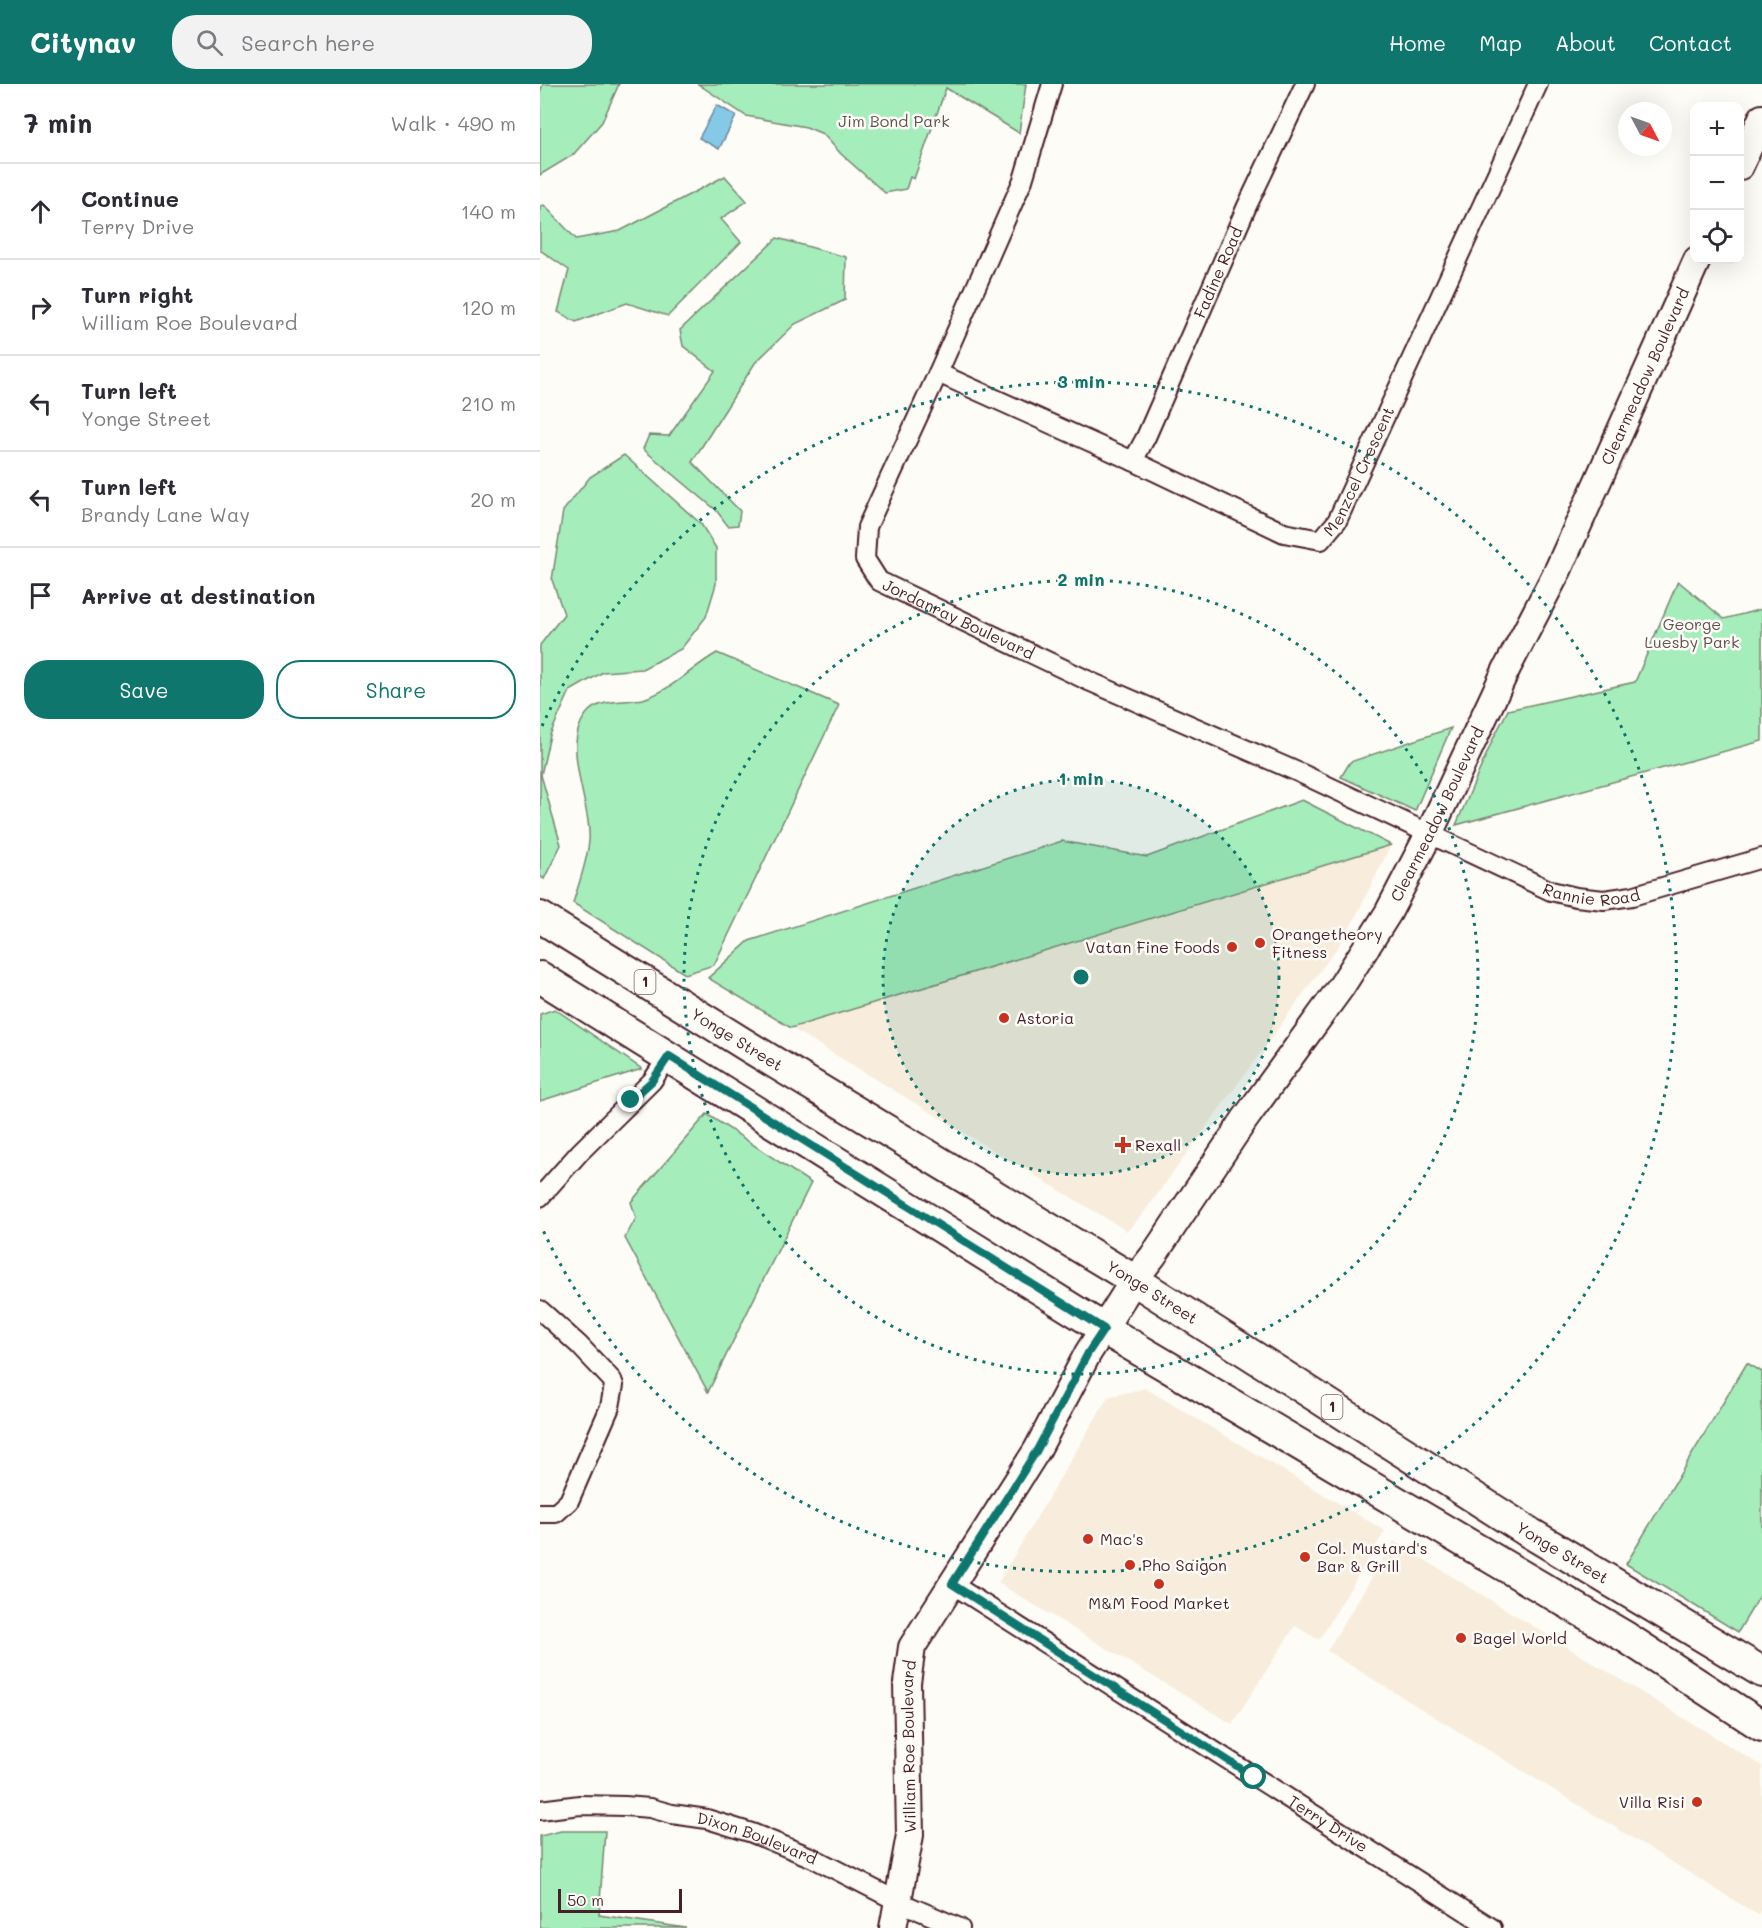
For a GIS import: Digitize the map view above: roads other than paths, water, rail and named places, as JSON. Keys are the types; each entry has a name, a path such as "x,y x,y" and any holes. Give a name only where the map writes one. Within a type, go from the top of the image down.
{"main road":[{"name":"Yonge Street","path":"540,917 759,1053 1134,1280 1530,1533 1762,1672"},
{"path":"540,977 1104,1329 1627,1638 1762,1726"}],"street":[{"name":"Jordanray Boulevard","path":"1052,84 1023,180 867,527 865,558 879,581 1091,682 1300,773 1429,834"},
{"name":"Fadine Road","path":"1133,461 1247,206 1305,84"},
{"name":"Menzcel Crescent","path":"938,373 1133,461 1284,533 1321,540 1337,521 1538,84"},
{"path":"1744,157 1762,118"},
{"name":"Clearmeadow Boulevard","path":"1104,1329 1134,1280 1154,1256 1245,1119 1341,987 1388,913 1429,834 1507,668 1558,570 1695,264"},
{"name":"Rannie Road","path":"1429,834 1458,845 1551,891 1604,900 1632,896 1762,858"},
{"path":"540,1197 587,1144 652,1081 669,1056"},
{"path":"540,1310 579,1345 614,1385 610,1407 569,1502 556,1513 540,1513"},
{"name":"William Roe Boulevard","path":"893,1928 910,1835 907,1683 912,1647 1037,1450 1088,1353 1104,1329"},
{"name":"Terry Drive","path":"952,1584 1492,1928"},
{"name":"Dixon Boulevard","path":"540,1810 580,1805 625,1806 650,1808 707,1819 752,1833 813,1858 897,1901 960,1928"}],"water":[{"path":"717,105 736,116 719,149 699,138"}],"place":[{"name":"Orangetheory Fitness","path":"1260,943"},
{"name":"Vatan Fine Foods","path":"1232,947"},
{"name":"Astoria","path":"1004,1018"},
{"name":"Rexall","path":"1123,1145"},
{"name":"Mac's","path":"1088,1539"},
{"name":"Col. Mustard's Bar & Grill","path":"1305,1557"},
{"name":"Pho Saigon","path":"1130,1565"},
{"name":"M&M Food Market","path":"1159,1584"},
{"name":"Bagel World","path":"1461,1638"},
{"name":"Villa Risi","path":"1697,1802"}],"park label":[{"name":"Jim Bond Park","path":"894,121"},
{"name":"George Luesby Park","path":"1692,633"}]}
